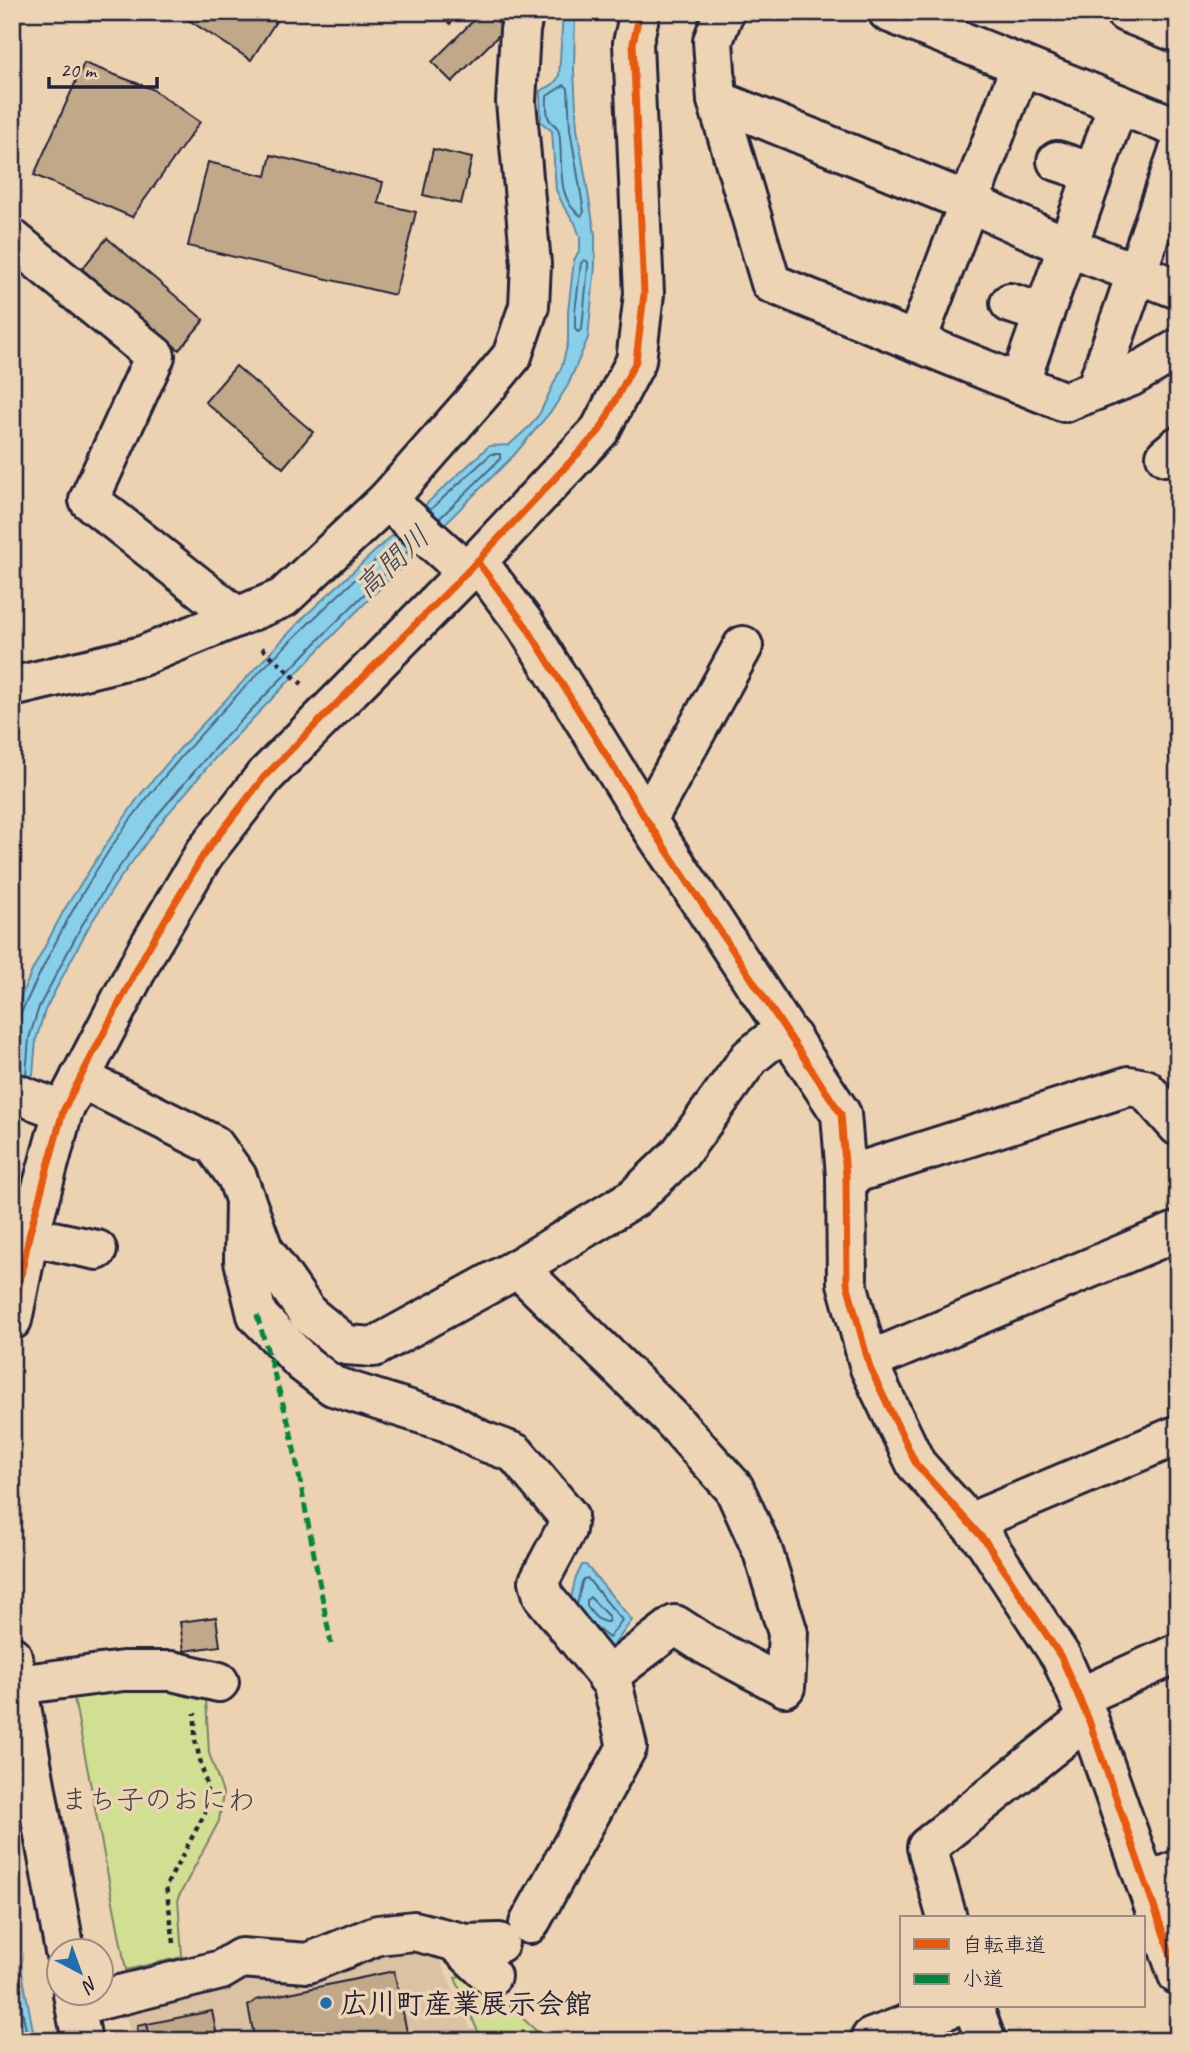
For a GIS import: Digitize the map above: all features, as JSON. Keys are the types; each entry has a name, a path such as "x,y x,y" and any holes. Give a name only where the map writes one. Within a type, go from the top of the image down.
{"main road":[{"path":"12,687 247,629 393,505 512,356 529,306 531,264 516,102 520,30 524,12"},
{"path":"12,1320 29,1236 49,1096 146,952 204,854 264,777 464,563 600,430 636,361 644,294 633,43 640,12"},
{"path":"724,12 713,41 717,100 771,283 1065,402 1130,377 1178,349"},
{"path":"888,12 1178,128"},
{"path":"1125,12 1178,33"},
{"path":"916,342 1021,65"},
{"path":"717,100 968,202 1068,247 1178,289"},
{"path":"1019,384 1027,309 1068,247 1118,104"},
{"path":"1097,390 1178,152"},
{"path":"1057,161 1094,173"},
{"path":"12,239 155,356 89,500 247,629"},
{"path":"393,505 464,563 526,626 647,820 841,1114 846,1176 847,1283 869,1362 916,1464 986,1542 1061,1657 1162,1877 1178,1975"},
{"path":"647,820 743,646"},
{"path":"49,1096 214,1146 237,1177 264,1249 308,1314 346,1345 374,1347 518,1268 634,1198 679,1155 750,1057 771,1040 792,1038"},
{"path":"846,1176 1129,1086 1145,1089 1178,1126"},
{"path":"77,2013 221,1970 241,1958 308,1963 378,1935 414,1931 466,1944 506,1948 626,1747 612,1682 543,1596 539,1581 566,1530 568,1516 515,1453 480,1440 448,1422 332,1386 303,1363 257,1315 244,1261 245,1199"},
{"path":"869,1362 1178,1231"},
{"path":"29,1236 97,1250"},
{"path":"518,1268 670,1416 733,1488 763,1552 788,1633 785,1687 706,1645 675,1625 607,1677"},
{"path":"969,1523 1178,1435"},
{"path":"946,1916 927,1847 1084,1708 1178,1653"},
{"path":"63,1938 14,1670 172,1671 208,1695"},
{"path":"870,2041 871,2038 951,2008"},
{"path":"974,2008 986,2041"}],"path":[{"path":"247,629 305,687"},
{"path":"181,1980 166,1886 205,1812 207,1787 195,1740 194,1716 208,1695"}],"shaded area":[{"path":"432,1942 476,2041 131,2041 126,2014 250,1973"}],"green space":[{"name":"まち子のおにわ","path":"154,1688 206,1699 209,1753 223,1793 219,1821 178,1898 182,1957 126,1970 73,1693"},
{"path":"470,1970 548,2041 482,2041 455,1978"}],"water":[{"name":"高間川","path":"563,12 575,12 577,128 595,234 595,266 588,338 568,385 553,409 514,455 335,633 215,758 166,816 118,881 88,928 45,1010 36,1040 33,1074 12,1125 12,1017 32,971 64,910 140,795 183,745 306,615 489,446 509,445 540,413 562,366 568,342 568,312 574,260 580,249 580,237 575,223 556,190 552,131 541,122 540,91 553,84 559,76"},
{"path":"582,1565 586,1565 632,1620 613,1646 605,1648 569,1609 575,1580"},
{"path":"12,1919 35,2041 12,2041"}],"building":[{"path":"176,12 282,12 251,60"},
{"path":"437,12 461,12 450,24"},
{"path":"482,12 487,12 505,29 452,82 432,62"},
{"path":"84,63 152,89 200,122 132,217 34,175"},
{"path":"433,149 472,158 461,204 423,195"},
{"path":"271,155 383,182 378,203 416,212 395,295 188,246 208,162 266,176"},
{"path":"107,238 204,320 179,350 82,269"},
{"path":"236,366 313,432 283,468 205,402"},
{"path":"216,1617 220,1646 184,1651 180,1622"},
{"name":"広川町産業展示会館","path":"394,1971 409,2041 255,2041 248,2006 256,2000"},
{"path":"212,2011 218,2041 150,2041 147,2024"},
{"path":"147,2024 150,2041 140,2041 137,2026"}],"marked path":[{"path":"257,1315 290,1428 331,1644"}],"cycle path":[{"path":"12,1320 29,1236 63,1111 146,952 204,854 264,777 467,572 600,430 636,361 644,294 633,43 640,12"},
{"path":"477,561 526,626 642,813 841,1114 846,1176 847,1283 870,1368 916,1464 986,1542 1061,1657 1088,1718 1178,1975"}],"place":[{"name":"広川町産業展示会館","path":"326,2003"}]}
